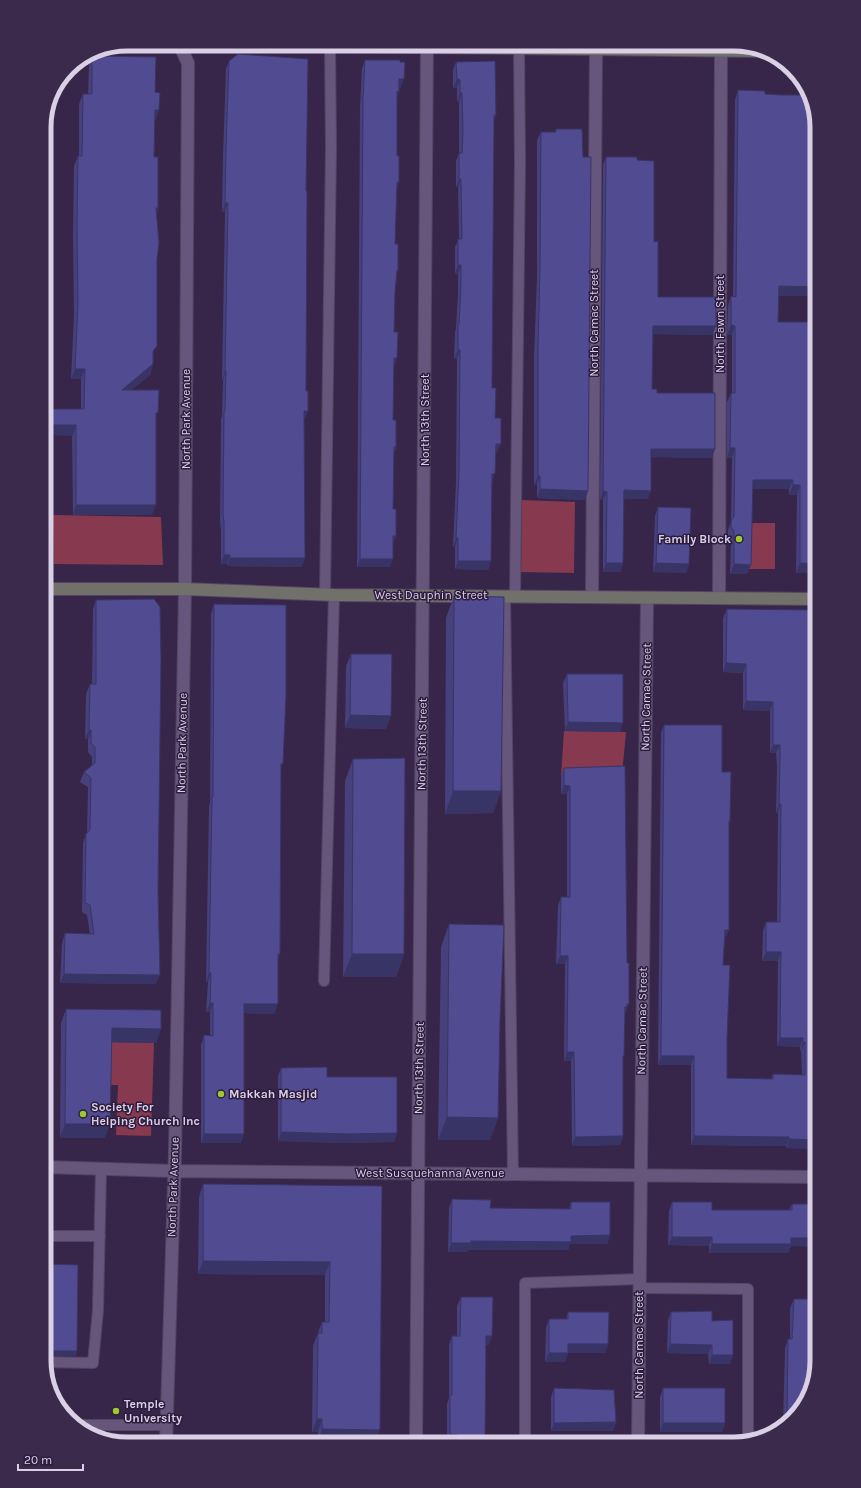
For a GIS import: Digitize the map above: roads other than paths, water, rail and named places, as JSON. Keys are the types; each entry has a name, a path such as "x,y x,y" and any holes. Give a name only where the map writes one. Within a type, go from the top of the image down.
{"street":[{"name":"North Park Avenue","path":"166,1437 186,589 188,63 182,51"},
{"name":"North 13th Street","path":"416,1437 427,51"},
{"name":"North Camac Street","path":"592,597 596,51"},
{"path":"722,51 739,51"},
{"name":"North Fawn Street","path":"719,598 722,51"},
{"name":"West Dauphin Street","path":"51,588 186,589 330,595 810,599"},
{"name":"North Camac Street","path":"638,1437 647,598"},
{"name":"West Susquehanna Avenue","path":"51,1167 173,1171 810,1176"}],"lane":[{"path":"324,981 330,595 330,51"},
{"path":"513,1174 510,596 520,162 519,51"},
{"path":"51,1362 93,1363 98,1310 101,1169"},
{"path":"51,1236 100,1236"},
{"path":"525,1437 525,1283 640,1283 748,1289 748,1436"},
{"path":"87,1425 166,1425"}],"place":[{"name":"Family Block","path":"739,539"},
{"name":"Makkah Masjid","path":"221,1094"},
{"name":"Society For Helping Church Inc","path":"83,1114"},
{"name":"Temple University","path":"116,1411"}]}
